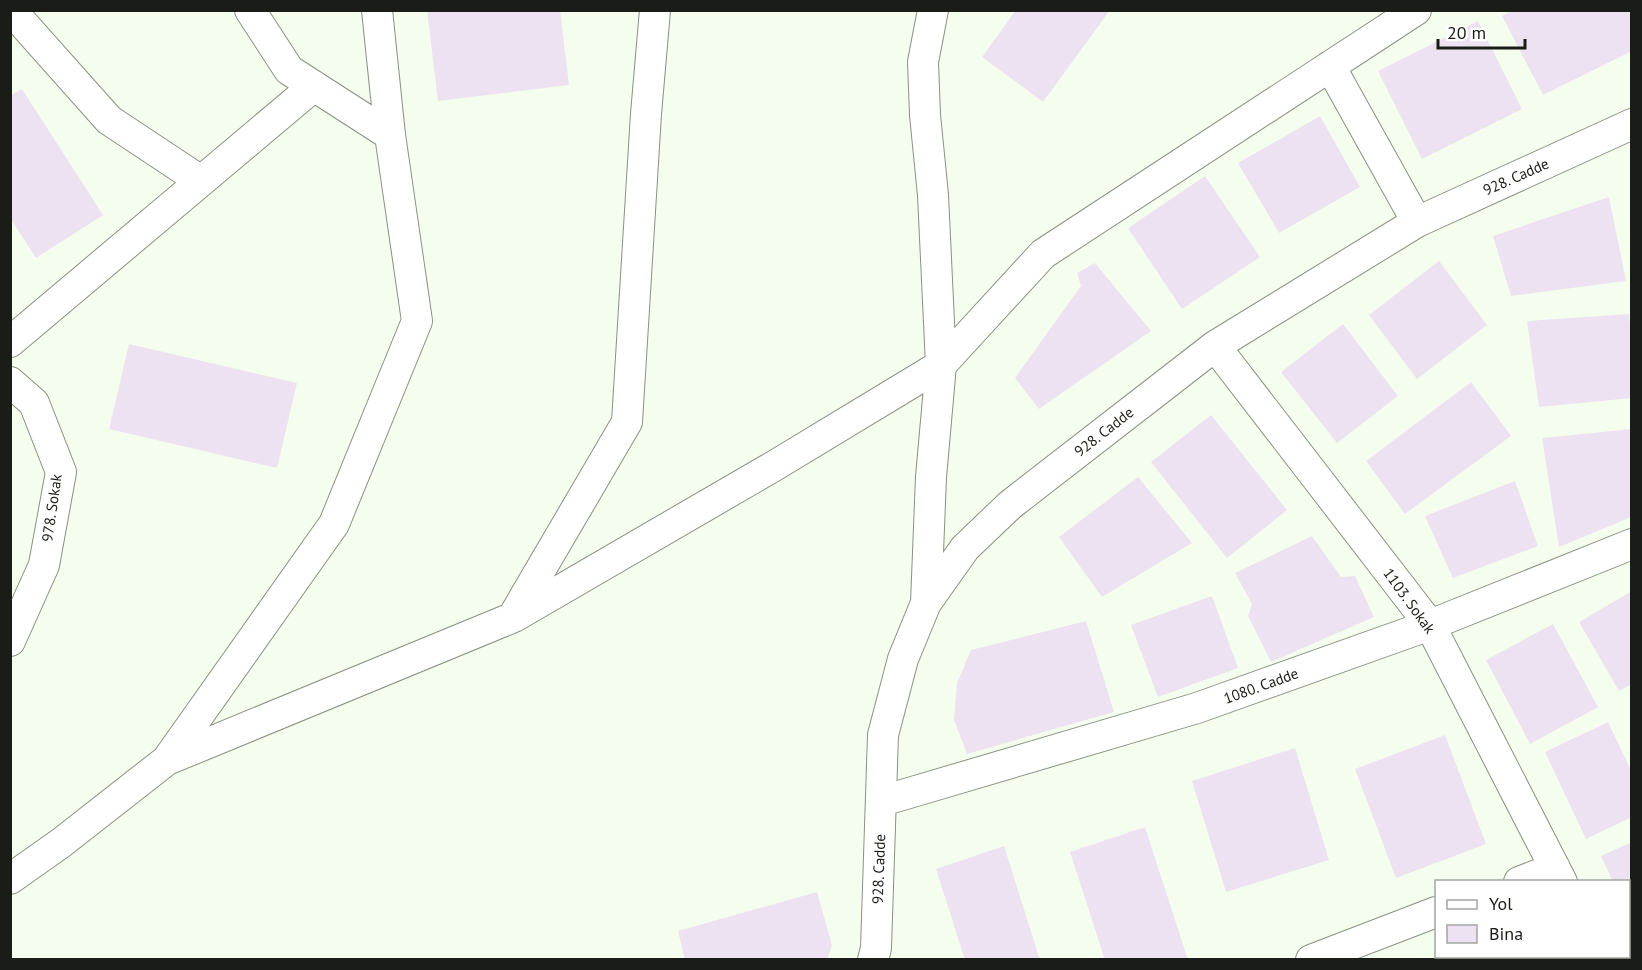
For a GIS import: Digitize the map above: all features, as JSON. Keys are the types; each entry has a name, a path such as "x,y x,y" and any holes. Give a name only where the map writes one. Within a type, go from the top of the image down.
{"street":[{"path":"11,10 109,120 201,181"},
{"path":"250,10 289,70 390,135"},
{"path":"167,760 334,524 417,321 390,135 377,10"},
{"path":"514,616 627,422 646,114 655,10"},
{"path":"927,603 931,477 941,365 933,195 923,62 933,10"},
{"path":"10,879 61,843 167,760 514,616 764,472 941,365 1043,254 1416,10"},
{"path":"1330,66 1417,222"},
{"path":"10,342 314,86"},
{"name":"928. Cadde","path":"873,960 876,948 883,735 903,659 927,603 965,548 1010,505 1215,346 1417,222 1632,124"},
{"name":"1103. Sokak","path":"1215,346 1430,626 1558,875"},
{"name":"978. Sokak","path":"10,382 34,403 61,472 44,565 10,641"},
{"name":"1080. Cadde","path":"882,801 1197,708 1430,626 1632,544"},
{"path":"1530,880 1558,875"},
{"path":"1311,960 1435,913"}],"building":[{"path":"427,10 560,10 569,85 438,101"},
{"path":"1016,10 1110,10 1043,102 982,57"},
{"path":"1513,10 1630,10 1632,51 1543,95 1502,16"},
{"path":"1478,21 1522,109 1422,159 1378,71"},
{"path":"22,89 103,215 36,258 10,218 10,96"},
{"path":"1320,116 1360,187 1279,233 1238,163"},
{"path":"1205,176 1260,257 1182,309 1128,228"},
{"path":"1609,197 1626,281 1511,296 1493,236"},
{"path":"1439,261 1487,325 1417,379 1369,315"},
{"path":"1095,263 1151,331 1039,409 1015,378 1081,286 1077,273"},
{"path":"1629,314 1632,398 1539,407 1527,321"},
{"path":"1343,324 1398,396 1337,443 1281,372"},
{"path":"129,344 297,383 277,468 109,429"},
{"path":"1471,382 1511,436 1405,514 1366,461"},
{"path":"1211,415 1287,510 1227,558 1151,462"},
{"path":"1632,429 1632,514 1629,518 1559,547 1542,438"},
{"path":"1138,477 1192,543 1102,597 1059,537"},
{"path":"1515,481 1538,546 1453,578 1425,516"},
{"path":"1312,536 1341,577 1355,576 1374,617 1271,662 1248,616 1252,604 1235,573"},
{"path":"1632,591 1632,684 1619,691 1579,622"},
{"path":"1212,596 1238,668 1158,697 1131,625"},
{"path":"1086,621 1114,712 967,754 954,720 957,683 971,650"},
{"path":"1553,624 1598,707 1530,744 1486,660"},
{"path":"1608,722 1632,772 1632,817 1586,839 1545,752"},
{"path":"1445,735 1486,844 1396,878 1355,769"},
{"path":"1295,748 1329,860 1226,892 1192,781"},
{"path":"1145,827 1188,960 1105,960 1070,852"},
{"path":"1632,842 1632,921 1630,918 1630,880 1612,880 1601,856"},
{"path":"1004,846 1040,960 965,960 936,869"},
{"path":"817,892 832,945 827,960 685,960 678,931"},
{"path":"1489,958 1558,958 1559,960 1486,960"}]}
